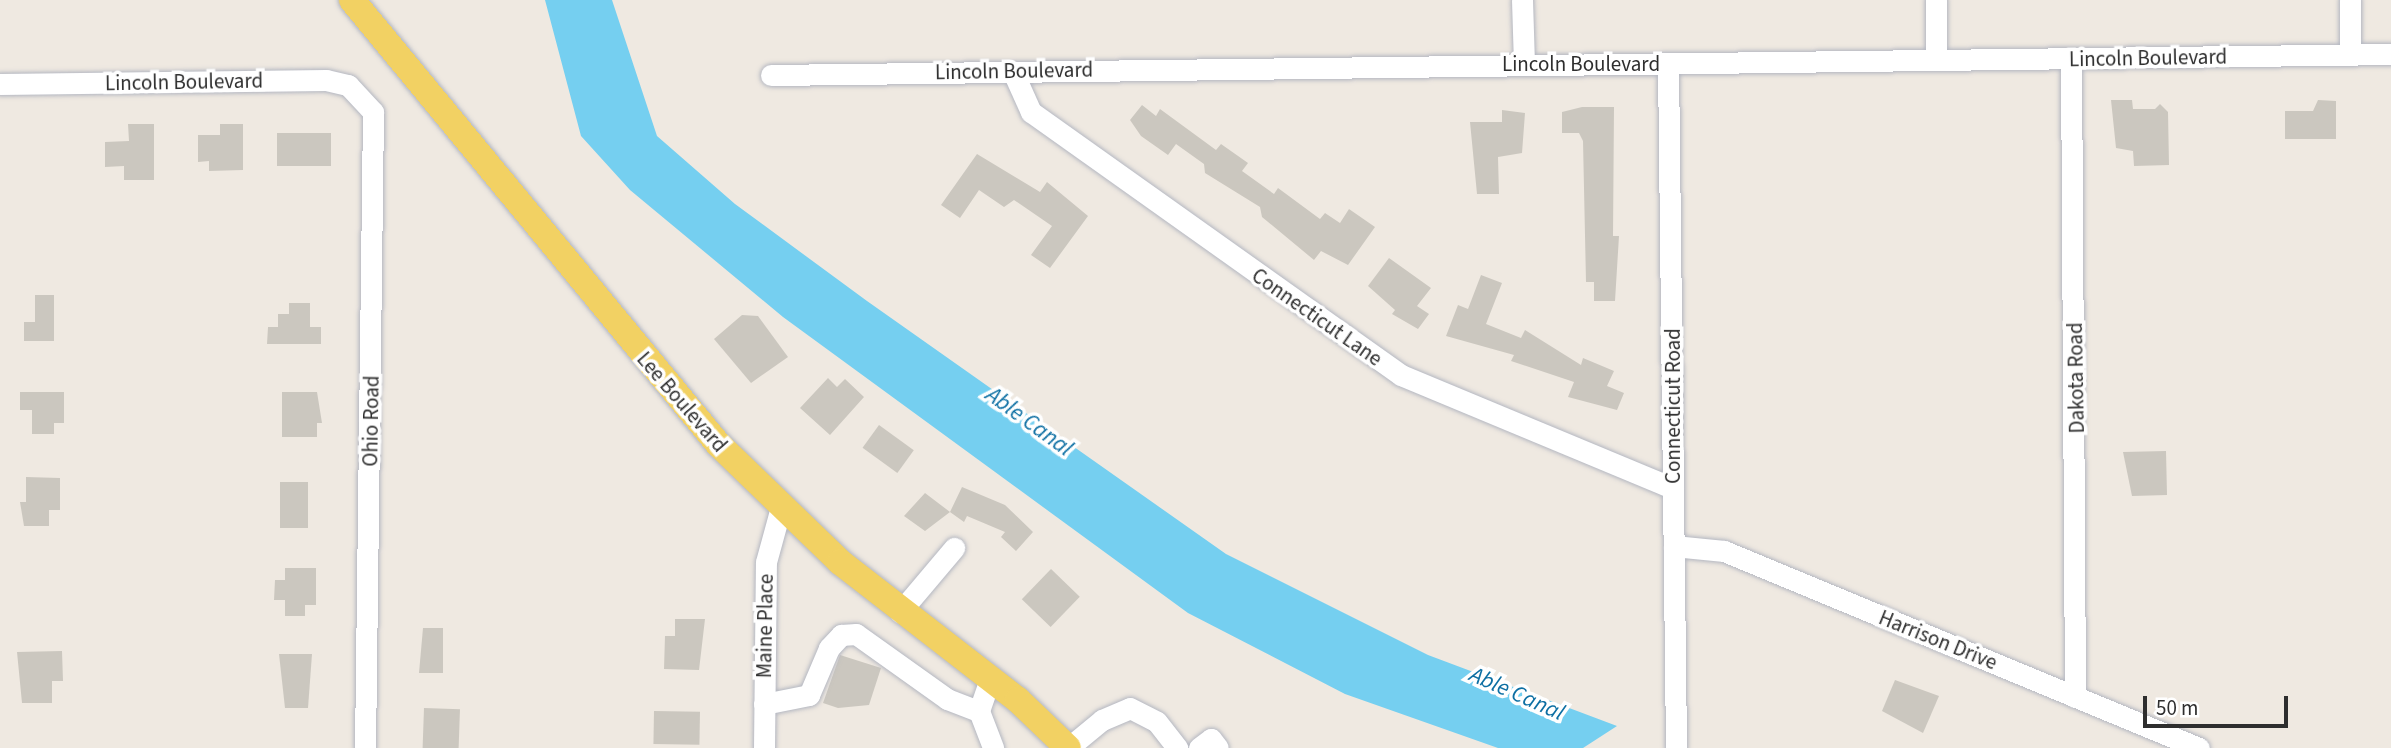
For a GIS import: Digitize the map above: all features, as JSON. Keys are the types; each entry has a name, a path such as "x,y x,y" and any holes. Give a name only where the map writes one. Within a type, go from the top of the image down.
{"main road":[{"name":"Lee Boulevard","path":"352,0 655,373 781,507 900,612 990,680 1068,748"}],"street":[{"path":"1522,0 1524,64"},
{"path":"1936,0 1936,60"},
{"path":"2350,0 2350,55"},
{"name":"Lincoln Boulevard","path":"771,75 2391,54"},
{"name":"Dakota Road","path":"2071,58 2075,696"},
{"name":"Connecticut Road","path":"1668,63 1676,748"},
{"name":"Connecticut Lane","path":"1013,72 1031,112 1401,375 1672,488"},
{"name":"Lincoln Boulevard","path":"0,84 326,80 348,85 363,96"},
{"name":"Ohio Road","path":"363,96 376,127 365,748"},
{"name":"Maine Place","path":"764,748 766,562 781,507"},
{"name":"Harrison Drive","path":"1674,546 1724,551 2199,748"},
{"path":"900,612 954,548"},
{"path":"764,704 808,695 829,648 841,635 856,634 947,699 979,711"},
{"path":"990,680 979,711 993,748"},
{"path":"1068,748 1102,720 1130,708 1157,722 1177,748"},
{"path":"1199,748 1211,738 1218,748"}],"water":[{"name":"Able Canal","path":"545,0 612,0 657,136 735,204 867,301 1226,554 1428,655 1617,726 1583,748 1498,748 1345,694 1188,613 783,317 630,190 581,136"}],"building":[{"path":"2111,100 2132,100 2133,109 2155,109 2160,104 2168,112 2169,165 2134,166 2133,151 2116,148"},
{"path":"2318,100 2336,101 2336,139 2285,139 2285,111 2313,111"},
{"path":"1142,105 1156,116 1160,109 1216,150 1221,144 1248,163 1242,171 1274,194 1278,188 1320,219 1325,213 1340,223 1349,209 1375,227 1348,265 1321,251 1314,260 1262,217 1260,207 1205,173 1204,164 1176,144 1168,155 1141,136 1130,120"},
{"path":"1582,107 1614,107 1613,236 1619,236 1615,301 1594,301 1594,282 1586,282 1583,141 1579,133 1562,133 1562,112"},
{"path":"1502,110 1525,113 1522,153 1498,157 1499,194 1477,194 1470,122 1502,122"},
{"path":"128,124 154,124 154,180 124,180 124,166 105,167 105,142 129,141"},
{"path":"220,124 243,124 243,170 209,171 209,161 198,162 198,135 220,135"},
{"path":"277,133 331,133 331,166 277,166"},
{"path":"977,154 1040,192 1047,182 1088,216 1050,268 1031,255 1052,226 1014,200 1004,207 979,190 960,218 941,205"},
{"path":"1389,258 1431,288 1417,306 1429,314 1418,329 1392,314 1395,310 1368,286"},
{"path":"1481,275 1502,283 1486,324 1521,338 1525,330 1581,365 1583,358 1614,371 1607,386 1624,393 1617,410 1568,397 1574,382 1511,361 1514,355 1446,336 1458,305 1468,309"},
{"path":"35,295 54,295 54,341 24,341 24,322 35,322"},
{"path":"289,303 310,303 310,327 321,327 321,344 267,344 268,327 278,327 278,314 289,314"},
{"path":"742,315 758,316 788,357 751,383 714,339"},
{"path":"828,378 837,387 845,379 864,397 830,435 800,408"},
{"path":"20,392 64,392 64,423 54,423 54,434 32,434 32,410 20,410"},
{"path":"282,392 317,392 322,423 317,423 317,437 282,437"},
{"path":"879,425 914,450 897,473 863,448"},
{"path":"2166,451 2167,495 2132,496 2123,452"},
{"path":"26,477 60,478 60,510 49,510 49,526 24,526 20,502 26,502"},
{"path":"280,482 308,482 308,528 280,528"},
{"path":"962,487 1005,505 1033,532 1016,551 1001,537 1005,532 967,516 964,522 950,512"},
{"path":"925,493 950,512 925,531 904,516"},
{"path":"285,568 316,568 316,605 305,605 305,616 285,616 285,600 274,600 275,580 285,580"},
{"path":"1051,569 1080,597 1051,627 1022,599"},
{"path":"675,619 705,619 699,670 664,669 665,636 675,636"},
{"path":"423,628 443,628 443,673 419,673"},
{"path":"62,651 63,681 52,681 52,703 22,703 17,652"},
{"path":"279,654 312,654 308,708 285,708"},
{"path":"840,655 881,668 869,705 838,708 823,703"},
{"path":"1895,680 1939,696 1923,733 1882,711"},
{"path":"424,708 460,709 459,748 423,748"},
{"path":"654,711 700,712 699,745 653,744"}]}
